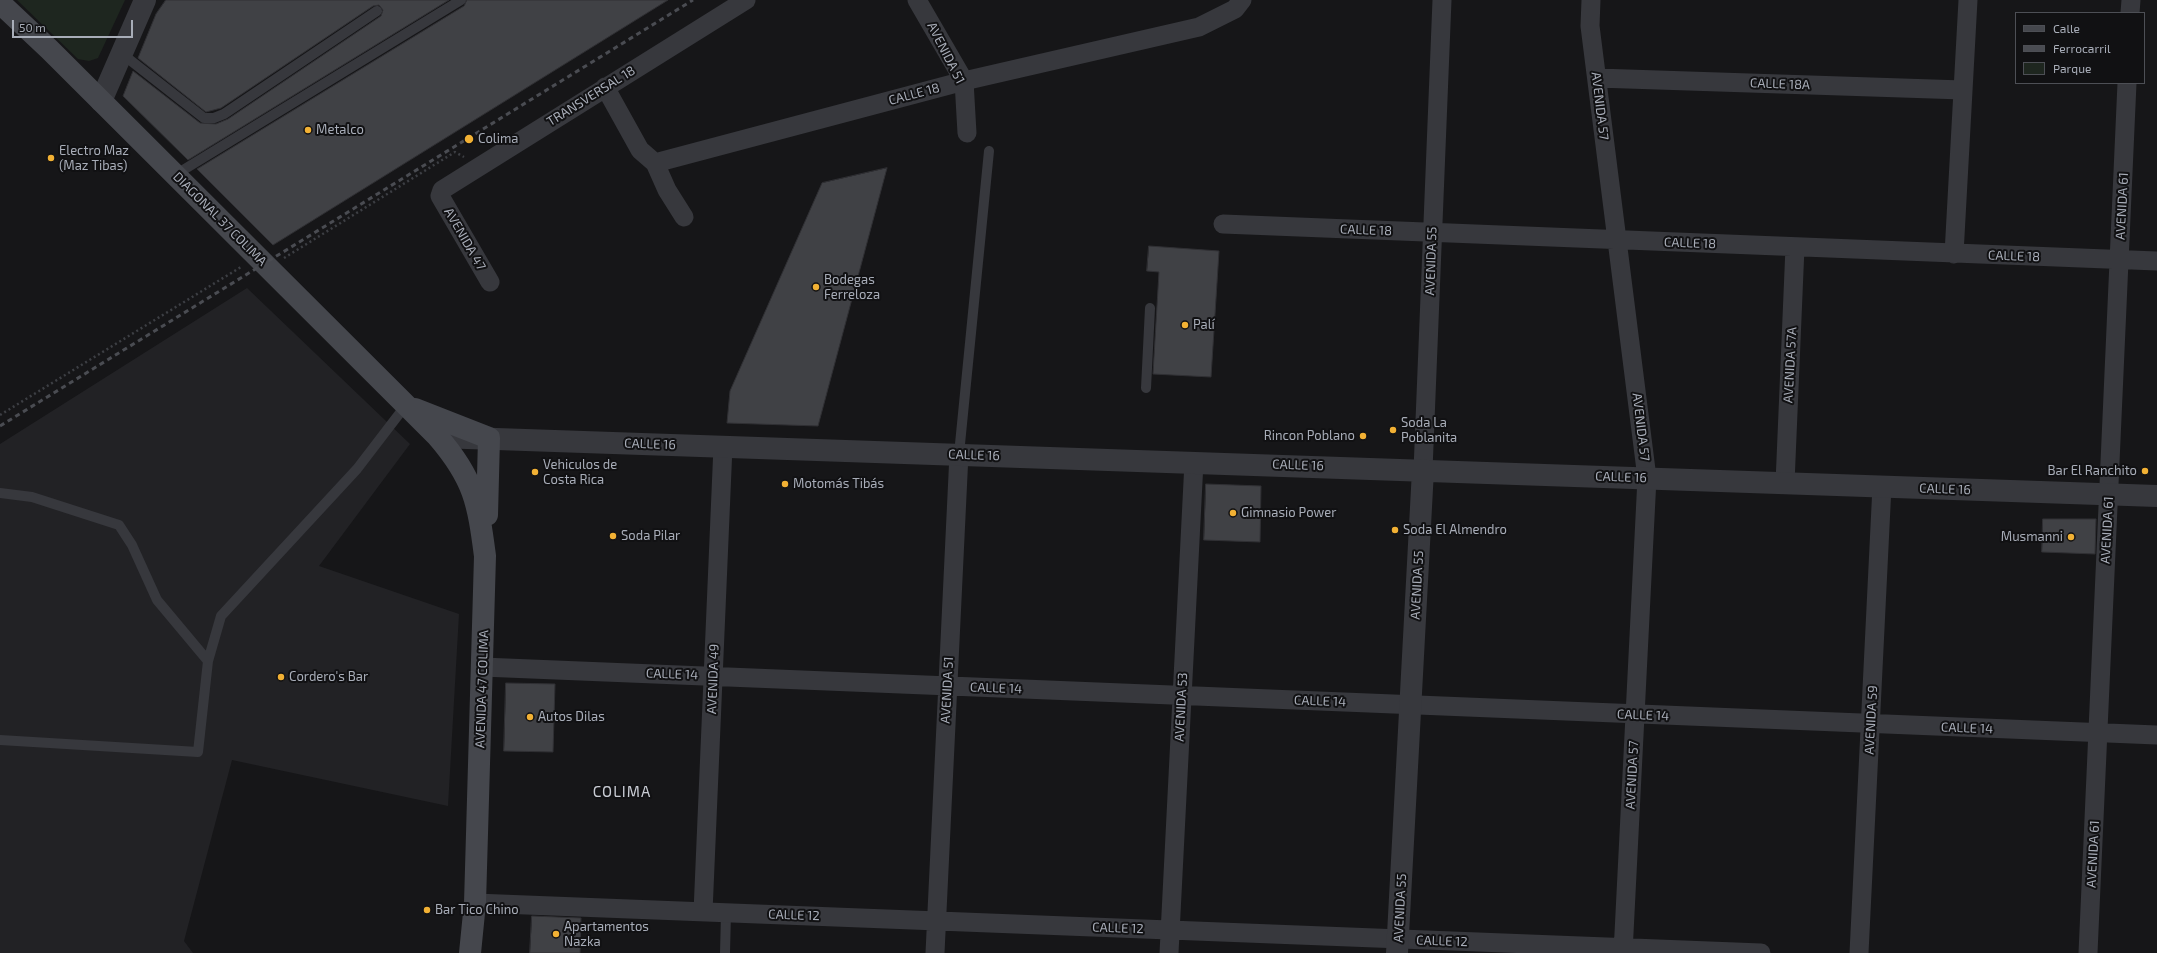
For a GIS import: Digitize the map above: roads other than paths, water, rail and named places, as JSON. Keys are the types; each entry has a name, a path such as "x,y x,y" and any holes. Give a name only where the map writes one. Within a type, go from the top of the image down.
{"main road":[{"name":"DIAGONAL 37 COLIMA","path":"0,4 49,49 438,437"},
{"path":"406,405 489,438 486,556"},
{"name":"AVENIDA 47 COLIMA","path":"438,437 464,471 474,492 486,556 475,903 470,953"}],"street":[{"path":"101,102 145,0"},
{"name":"TRANSVERSAL 18","path":"440,196 442,190 746,0"},
{"name":"AVENIDA 51","path":"918,0 964,81 967,133"},
{"name":"CALLE 18","path":"655,163 964,81 1199,27 1235,9 1242,0"},
{"name":"AVENIDA 55","path":"1398,946 1423,470 1442,0"},
{"name":"AVENIDA 57","path":"1591,0 1590,26 1647,478 1623,950"},
{"path":"1954,254 1968,0"},
{"path":"2130,12 2131,0"},
{"name":"CALLE 18A","path":"1597,78 1963,90"},
{"name":"AVENIDA 61","path":"2088,953 2127,84"},
{"path":"605,87 640,150 655,163 667,190 684,217"},
{"name":"AVENIDA 47","path":"440,196 490,282"},
{"name":"CALLE 18","path":"1223,224 2157,261"},
{"name":"AVENIDA 57A","path":"1784,483 1795,247"},
{"name":"CALLE 16","path":"438,437 2157,496"},
{"name":"AVENIDA 49","path":"703,912 723,446"},
{"name":"AVENIDA 51","path":"935,953 959,454"},
{"name":"AVENIDA 53","path":"1169,953 1194,462"},
{"name":"AVENIDA 59","path":"1859,953 1882,486"},
{"name":"CALLE 14","path":"482,667 2098,734 2157,735"},
{"name":"CALLE 12","path":"475,903 1170,930 1398,946 1761,953"}],"lane":[{"path":"175,175 461,0"},
{"path":"121,53 204,118 214,118 224,114 377,11"},
{"name":"AVENIDA 51","path":"959,454 989,151"},
{"path":"1146,388 1150,308"},
{"path":"0,740 198,752 208,661 221,616 357,470 406,405"},
{"path":"0,493 32,497 118,525 132,545 157,600 208,661"},
{"path":"725,953 726,913"}],"railway":[{"path":"0,426 693,0"}],"place":[{"name":"Metalco","path":"308,130"},
{"name":"Colima","path":"469,139"},
{"name":"Electro Maz (Maz Tibas)","path":"51,158"},
{"name":"Bodegas Ferreloza","path":"816,287"},
{"name":"Palí","path":"1185,325"},
{"name":"Soda La Poblanita","path":"1393,430"},
{"name":"Rincon Poblano","path":"1363,436"},
{"name":"Bar El Ranchito","path":"2145,471"},
{"name":"Vehiculos de Costa Rica","path":"535,472"},
{"name":"Motomás Tibás","path":"785,484"},
{"name":"Gimnasio Power","path":"1233,513"},
{"name":"Soda El Almendro","path":"1395,530"},
{"name":"Soda Pilar","path":"613,536"},
{"name":"Musmanni","path":"2071,537"},
{"name":"Cordero's Bar","path":"281,677"},
{"name":"Autos Dilas","path":"530,717"},
{"name":"Bar Tico Chino","path":"427,910"},
{"name":"Apartamentos Nazka","path":"556,934"}],"district":[{"name":"COLIMA","path":"622,792"}]}
